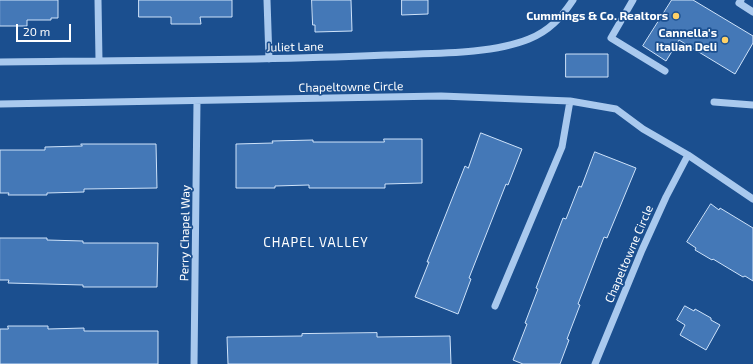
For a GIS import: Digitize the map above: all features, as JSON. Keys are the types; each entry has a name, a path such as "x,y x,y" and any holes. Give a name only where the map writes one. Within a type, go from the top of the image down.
{"street":[{"path":"98,0 99,60"},
{"path":"267,0 268,59"},
{"name":"Juliet Lane","path":"0,62 268,59 463,52 507,46 529,40 546,31 558,21 573,0"},
{"path":"633,0 611,38 665,71"},
{"path":"741,0 739,4 753,12"},
{"name":"Chapeltowne Circle","path":"0,104 442,96 570,100 616,109 643,129 688,155 753,199"},
{"path":"495,306 562,147 570,100"},
{"name":"Perry Chapel Way","path":"194,364 197,101"},
{"path":"714,102 753,105"},
{"name":"Chapeltowne Circle","path":"595,364 666,196 688,155"}],"building":[{"path":"0,0 58,0 58,18 51,18 51,20 27,20 27,26 0,26"},
{"path":"139,0 232,0 232,17 200,17 201,24 171,24 171,17 139,17"},
{"path":"312,0 351,0 352,31 315,32 315,25 313,25"},
{"path":"402,0 428,0 428,14 402,15"},
{"path":"672,0 693,0 753,36 753,43 735,74 679,40 666,61 643,46"},
{"path":"566,54 608,54 608,77 566,77"},
{"path":"481,133 522,149 508,185 506,184 469,278 471,279 458,314 415,297 429,262 427,262 465,166 468,168"},
{"path":"384,139 422,139 422,183 385,184 385,188 309,188 309,185 275,186 275,188 236,188 236,144 313,140 313,142 384,142"},
{"path":"81,144 156,144 157,188 84,189 84,192 47,193 47,195 8,195 9,193 0,193 0,150 45,150 45,147 82,146"},
{"path":"595,152 636,168 607,238 604,237 578,304 580,305 567,339 569,340 560,364 523,364 513,360 527,324 525,323 538,289 536,288 563,218 566,219"},
{"path":"711,204 719,210 720,208 753,228 753,281 695,250 696,248 687,242"},
{"path":"0,238 47,238 47,240 83,241 83,243 158,243 157,287 83,287 83,285 8,283 9,280 0,280"},
{"path":"685,306 694,311 695,309 720,325 706,350 680,335 685,325 677,320"},
{"path":"8,326 48,326 48,329 84,328 84,331 158,331 158,364 0,364 0,329 8,329"},
{"path":"377,333 377,337 450,336 451,364 228,364 227,337"}],"place":[{"name":"Cummings & Co. Realtors","path":"676,16"},
{"name":"Cannella's Italian Deli","path":"725,40"}],"district":[{"name":"CHAPEL VALLEY","path":"316,243"}]}
